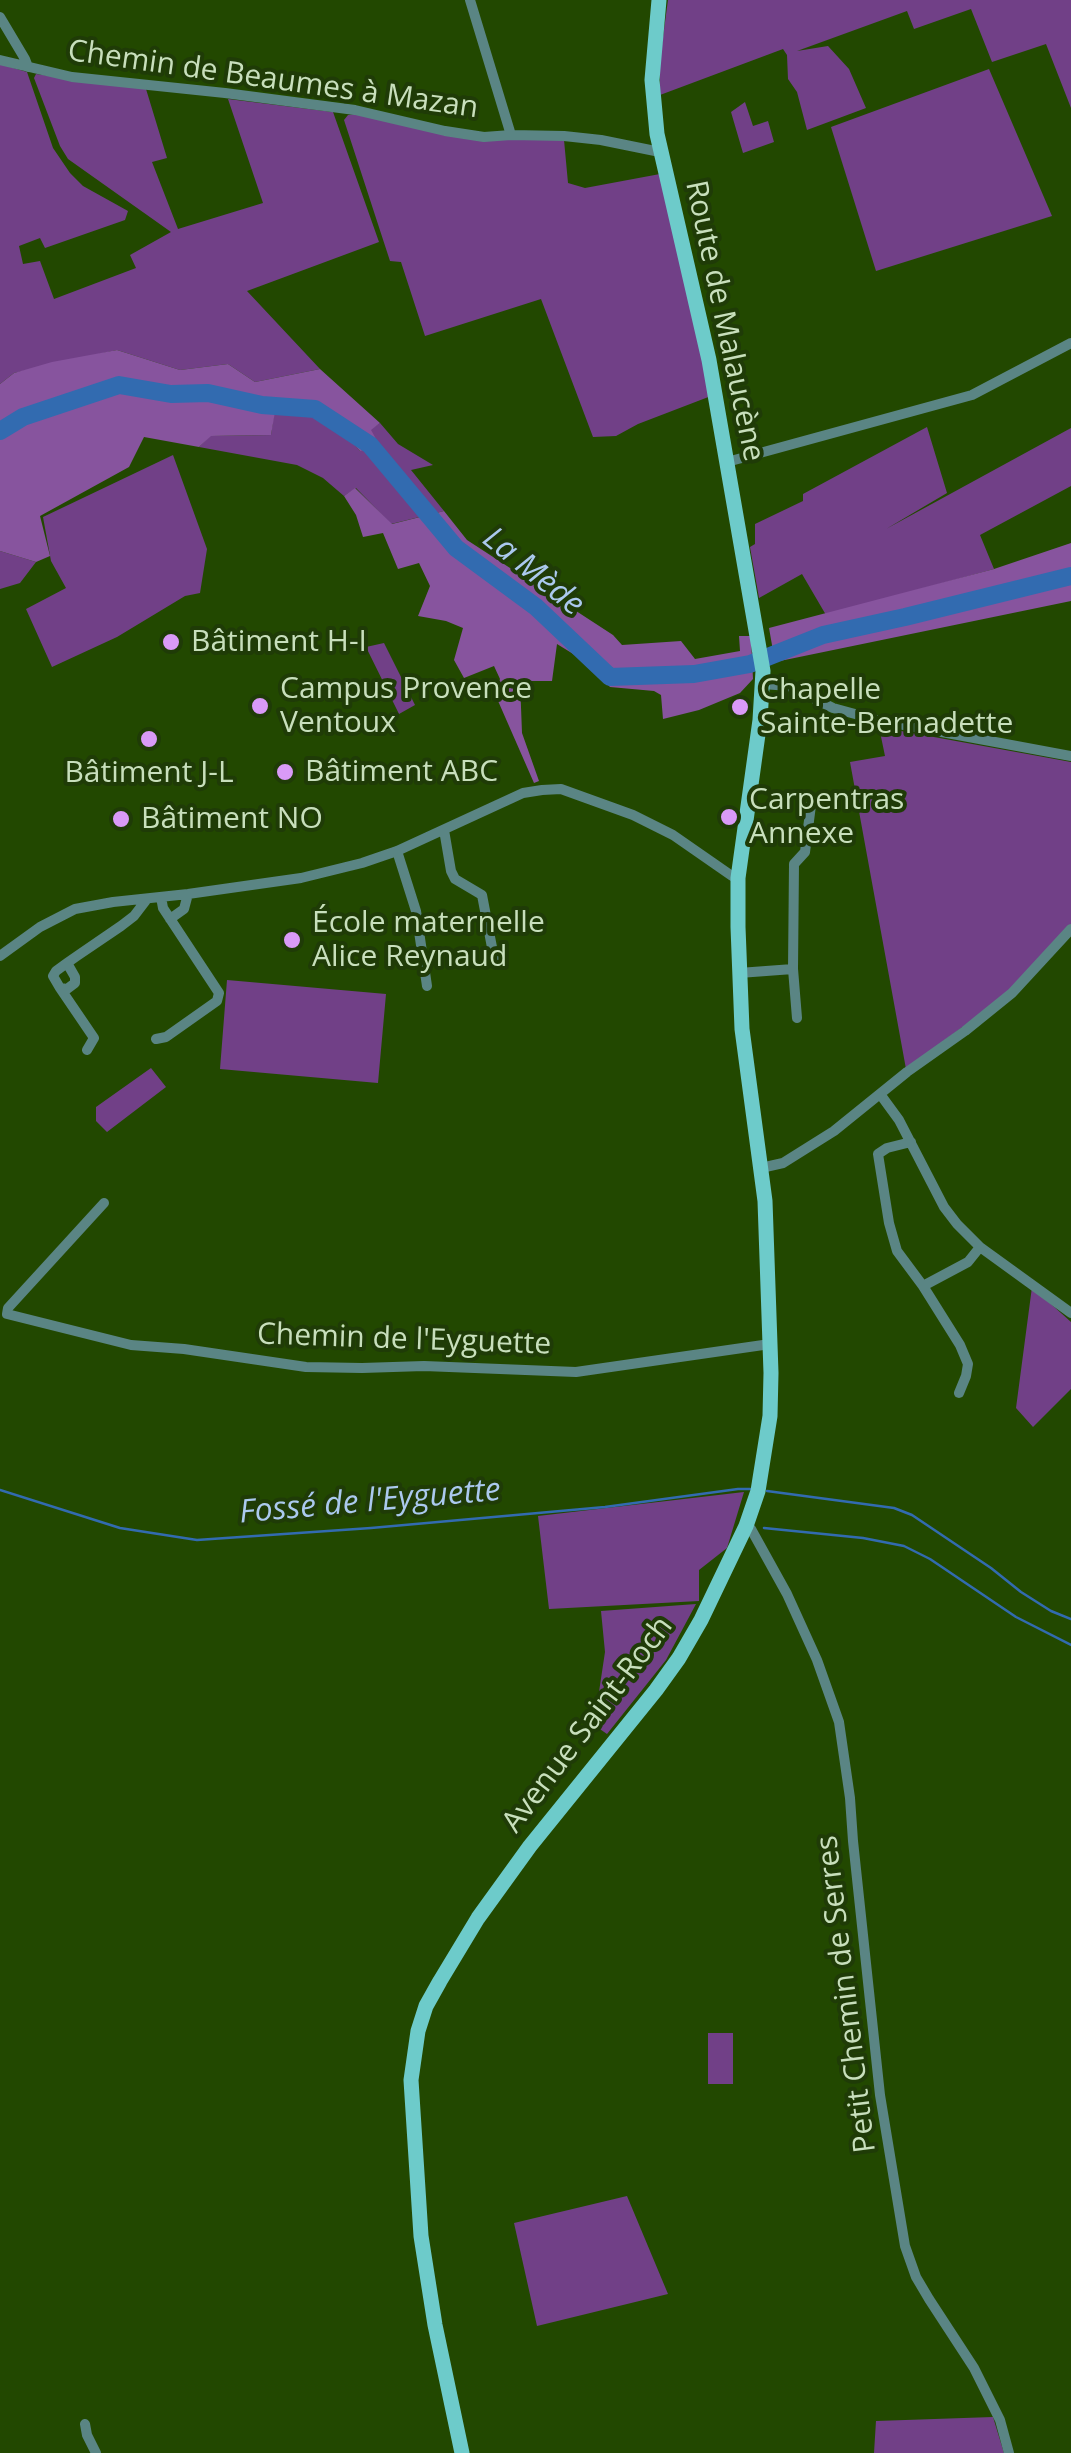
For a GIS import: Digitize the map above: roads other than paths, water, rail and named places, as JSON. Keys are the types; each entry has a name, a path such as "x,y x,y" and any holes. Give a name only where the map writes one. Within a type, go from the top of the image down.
{"main road":[{"name":"Route de Malaucène","path":"659,0 652,80 660,152 706,344 760,653"},
{"name":"Avenue Saint-Roch","path":"462,2453 420,2236 411,2080 418,2031 426,2006 478,1918 679,1658 746,1526 758,1491 771,1398 766,1219 742,1029 738,878 763,678 760,653"}],"street":[{"path":"470,0 511,135"},
{"path":"0,17 28,67"},
{"name":"Chemin de Beaumes à Mazan","path":"0,60 72,77 355,110 484,137 601,140 660,152"},
{"path":"727,462 972,396 1071,344"},
{"path":"763,678 833,708 878,720 1071,756"},
{"path":"0,956 40,927 75,909 302,878 362,863 397,851 523,792 560,789 654,825 738,878"},
{"path":"797,1018 793,969 794,864 805,852 811,806"},
{"path":"444,830 450,871 482,895 495,963"},
{"path":"397,851 416,912 427,986"},
{"path":"170,919 184,909 188,894"},
{"path":"156,1039 166,1036 219,997 216,986 163,908 161,898"},
{"path":"87,1050 94,1038 60,988 54,976 56,971 134,916 148,899"},
{"path":"761,1168 788,1161 850,1118 1012,993 1071,930"},
{"path":"738,973 793,969"},
{"path":"880,1094 891,1106 949,1214 980,1247 1071,1312"},
{"path":"911,1142 878,1154 889,1223 897,1251 923,1286 968,1364 959,1393"},
{"name":"Chemin de l'Eyguette","path":"104,1203 8,1308 7,1314 131,1345 306,1367 424,1366 576,1372 770,1344"},
{"path":"923,1286 968,1262 980,1247"},
{"name":"Petit Chemin de Serres","path":"746,1526 787,1594 839,1722 880,2095 905,2246 916,2277 974,2368 1000,2420 1009,2453"},
{"path":"85,2424 96,2453"}],"waterway":[{"name":"La Mède","path":"0,431 23,417 119,385 315,409 370,445 456,548 536,607 610,677 694,674 750,664 823,635 1071,576"},
{"name":"Fossé de l'Eyguette","path":"0,1490 120,1528 197,1540 605,1507 750,1489"},
{"name":"Fossé de l'Eyguette","path":"767,1491 894,1508 912,1515 1021,1592 1071,1619"},
{"path":"764,1528 904,1546 1016,1617 1071,1645"}],"place":[{"name":"Bâtiment H-I","path":"171,642"},
{"name":"Campus Provence Ventoux","path":"260,706"},
{"name":"Chapelle Sainte-Bernadette","path":"740,707"},
{"name":"Bâtiment J-L","path":"149,739"},
{"name":"Bâtiment ABC","path":"285,772"},
{"name":"Carpentras Annexe","path":"729,817"},
{"name":"Bâtiment NO","path":"121,819"},
{"name":"École maternelle Alice Reynaud","path":"292,940"}]}
